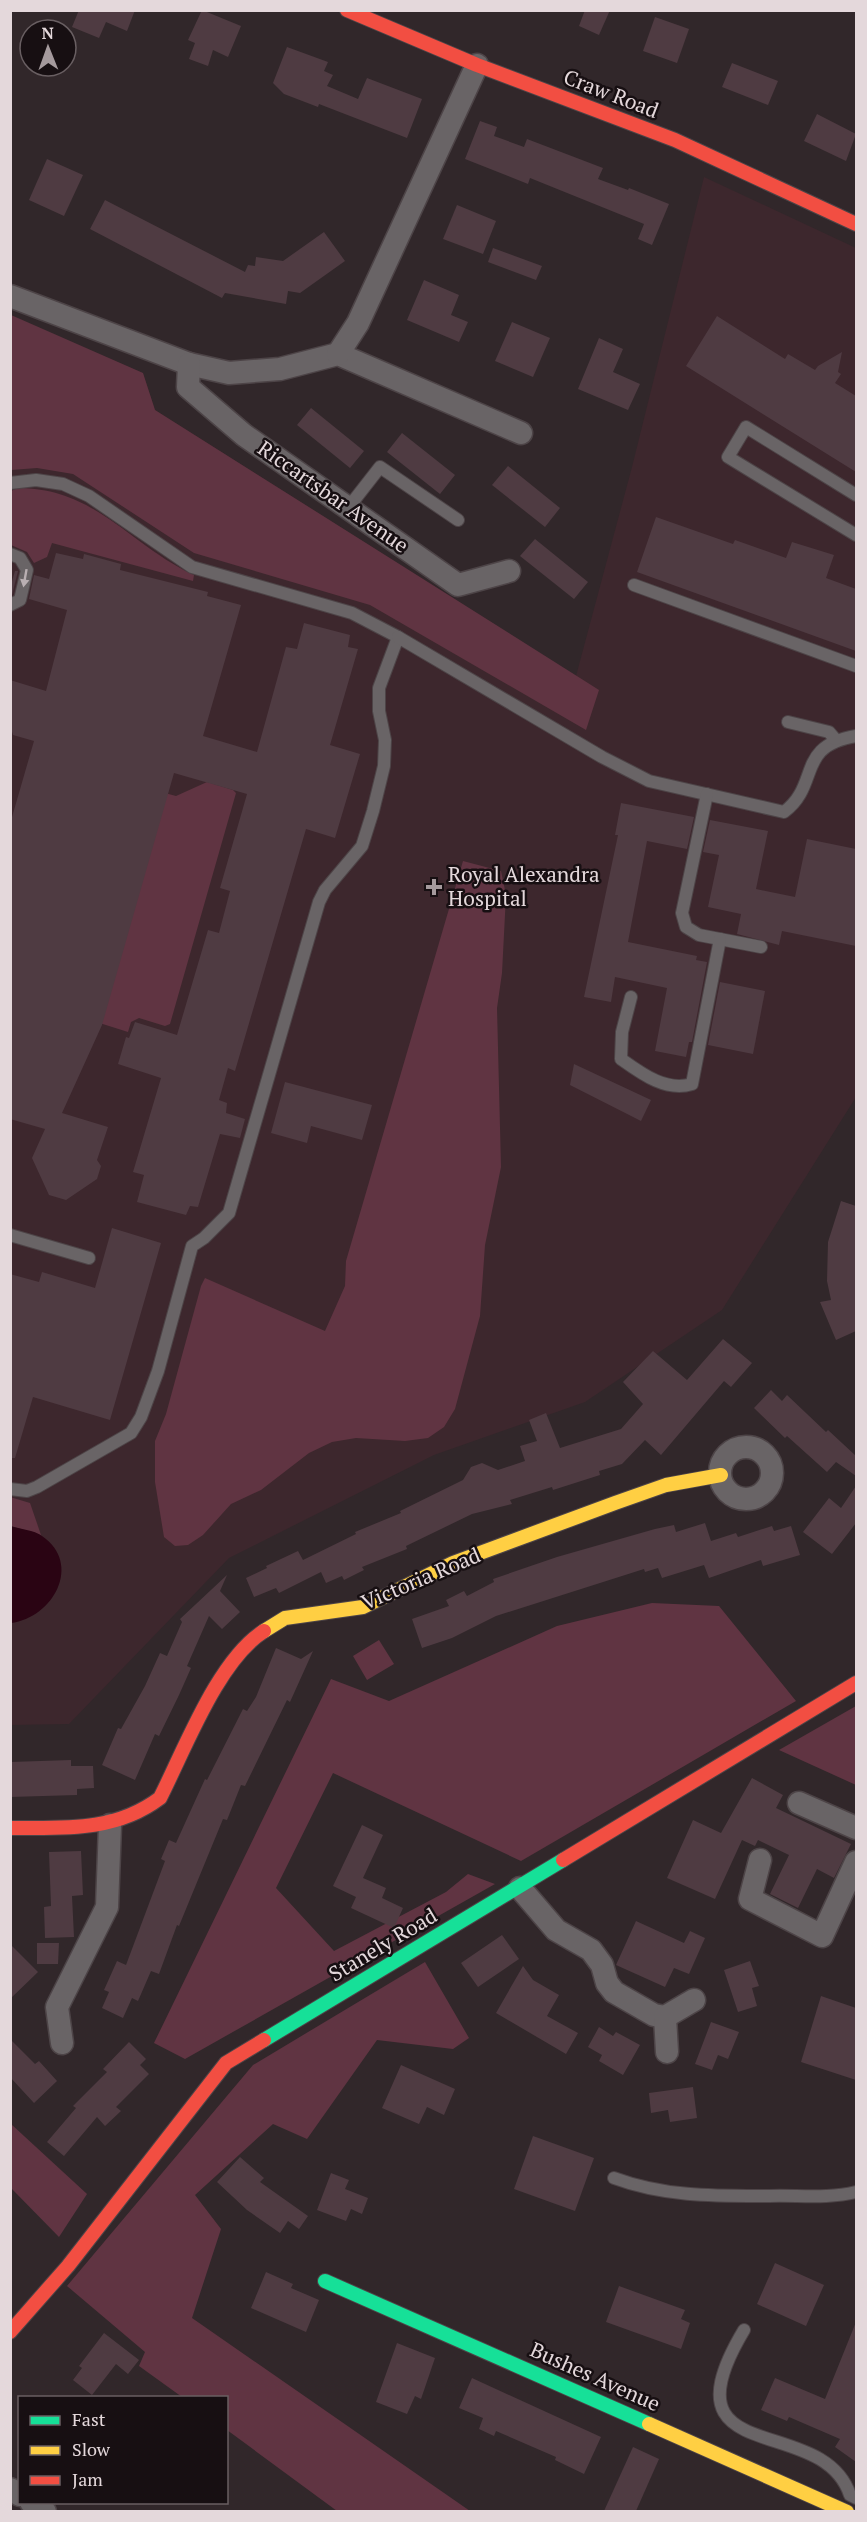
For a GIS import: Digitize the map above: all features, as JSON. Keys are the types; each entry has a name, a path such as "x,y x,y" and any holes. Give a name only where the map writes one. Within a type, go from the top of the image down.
{"street":[{"name":"Craw Road","path":"347,10 477,65 675,140 856,224"},
{"path":"338,354 358,323 477,65"},
{"path":"10,296 189,364 229,373 280,369 338,354 521,433"},
{"name":"Riccartsbar Avenue","path":"189,364 188,387 244,435 458,585 509,571"},
{"name":"Victoria Road","path":"10,1828 110,1825 136,1816 160,1798 227,1666 238,1651 263,1630 285,1618 363,1607 453,1563 615,1503 666,1485 721,1476"},
{"name":"Stanely Road","path":"10,2332 68,2266 113,2205 226,2063 520,1888 856,1683"},
{"path":"799,1803 856,1828"},
{"path":"62,2043 57,2007 107,1907 110,1825"},
{"path":"760,1860 750,1899 822,1935 856,1862"},
{"path":"520,1888 556,1930 591,1950 602,1965 607,1983 614,1992 654,2015 664,2017 694,2000"},
{"path":"664,2017 668,2052"},
{"name":"Bushes Avenue","path":"326,2281 847,2511"}],"lane":[{"path":"856,495 746,426 728,457 856,535"},
{"path":"348,508 381,467 458,520"},
{"path":"10,483 36,480 63,484 89,496 192,567 352,613 398,637 639,776 784,812 797,802 813,757 835,739 856,736"},
{"path":"10,554 20,558 27,570 20,600 10,605"},
{"path":"634,585 856,666"},
{"path":"10,1489 27,1491 37,1487 132,1433 141,1417 158,1371 192,1246 204,1238 229,1213 319,902 325,890 362,846 384,766 386,740 379,711 379,688 398,637"},
{"path":"788,722 829,732 835,739"},
{"path":"707,794 682,913 686,927 699,935 761,947"},
{"path":"631,998 622,1032 621,1059 645,1076 679,1088 692,1084 720,939"},
{"path":"10,1235 88,1258"},
{"path":"614,2178 639,2188 687,2195 817,2198 856,2192"},
{"path":"744,2330 727,2358 718,2388 721,2408 733,2423 813,2456 830,2467 845,2482 850,2495 856,2498"}],"shaded area":[{"name":"Royal Alexandra Hospital","path":"704,177 856,248 856,1097 722,1310 585,1402 434,1455 229,1558 69,1724 10,1725 10,316 143,373 155,410 576,676 632,467"},
{"path":"11,315 143,373 155,410 599,690 586,730 370,605 194,553 73,474 37,468 11,470"},
{"path":"18,488 69,497 91,508 171,563 194,575 193,581 52,543 47,557 34,563 27,552 11,545 11,491"},
{"path":"207,782 236,793 170,1024 165,1026 139,1018 131,1022 128,1032 90,1020 131,784 176,796"},
{"path":"463,861 501,871 506,895 502,973 497,1008 501,1167 485,1245 480,1316 455,1409 444,1427 428,1438 405,1441 356,1438 332,1442 309,1453 261,1490 231,1504 203,1535 188,1545 175,1546 164,1537 155,1482 155,1441 166,1414 201,1286 205,1278 325,1331 345,1286 346,1261"},
{"path":"10,1497 30,1503 41,1535 11,1526"},
{"path":"10,1526 42,1536 54,1548 60,1561 61,1575 58,1588 50,1601 26,1619 11,1623"},
{"path":"652,1603 719,1606 796,1701 521,1861 333,1773 276,1888 334,1951 446,1892 468,1874 495,1884 185,2059 154,2043 331,1679 389,1701 557,1626"},
{"path":"379,1640 394,1664 367,1680 353,1656"},
{"path":"856,1706 856,1785 779,1750"},
{"path":"425,1962 469,2038 453,2049 377,2040 307,2139 273,2124 195,2195 221,2229 192,2318 470,2511 337,2511 228,2431 228,2396 181,2396 139,2366 145,2352 67,2286 253,2065"},
{"path":"11,2124 87,2194 59,2237 11,2188"}],"building":[{"path":"79,10 135,10 127,31 106,22 99,38 78,29 78,18 76,18"},
{"path":"202,10 241,26 228,57 213,50 208,66 189,59 195,43 188,40"},
{"path":"585,10 610,10 599,35 579,26"},
{"path":"655,17 689,29 677,63 643,51"},
{"path":"287,47 328,62 324,71 333,75 327,86 358,99 367,78 422,99 407,138 319,104 318,107 284,94 273,83"},
{"path":"732,63 778,81 768,105 722,87"},
{"path":"817,114 856,134 846,161 804,141"},
{"path":"480,121 497,127 494,136 524,147 527,139 603,168 598,179 628,190 629,188 669,204 652,245 638,239 644,224 530,178 528,184 465,159"},
{"path":"47,159 83,175 64,216 29,200"},
{"path":"105,200 245,272 248,265 255,266 256,257 283,261 324,232 345,261 300,293 288,291 286,304 225,293 222,298 90,229"},
{"path":"457,205 496,221 483,254 443,239"},
{"path":"493,248 542,266 536,280 488,262"},
{"path":"424,280 459,295 451,315 468,322 459,342 407,320"},
{"path":"717,316 785,359 788,354 815,370 842,352 838,372 841,374 835,383 856,396 856,472 686,366"},
{"path":"512,322 550,338 533,377 495,361"},
{"path":"599,338 623,349 613,372 640,384 628,410 578,389"},
{"path":"311,408 364,451 350,468 297,425"},
{"path":"402,433 455,475 440,494 387,452"},
{"path":"508,466 560,508 545,527 492,485"},
{"path":"656,517 733,544 735,540 786,558 792,542 834,555 826,578 856,589 856,651 637,572"},
{"path":"535,539 588,582 574,599 520,556"},
{"path":"56,553 83,559 84,554 121,564 120,570 208,592 207,596 241,605 203,736 257,752 286,647 297,649 304,623 350,635 348,647 358,649 330,745 360,754 335,838 306,829 235,1071 228,1068 219,1100 227,1103 226,1113 245,1119 240,1138 220,1134 198,1207 190,1206 186,1215 137,1202 144,1175 133,1172 161,1078 118,1064 126,1037 129,1038 135,1022 177,1035 208,930 219,933 230,891 220,888 247,794 174,773 102,1025 62,1113 108,1127 97,1160 101,1166 97,1179 66,1200 49,1195 32,1158 45,1129 10,1119 10,824 34,741 13,735 10,725 10,680 46,691 67,610 29,599 34,575 49,579"},
{"path":"15,571 18,571 12,595 10,588"},
{"path":"621,803 694,817 687,849 647,841 628,942 697,956 696,960 707,962 692,1042 689,1042 686,1057 655,1051 667,988 615,977 611,1002 584,997 618,835 615,835"},
{"path":"710,820 768,831 756,889 795,897 807,839 856,849 856,946 782,931 779,945 737,934 741,914 708,907 719,855 703,852"},
{"path":"720,982 765,991 753,1054 708,1045"},
{"path":"574,1064 651,1100 641,1121 570,1085"},
{"path":"285,1082 372,1105 362,1140 311,1126 307,1143 271,1133"},
{"path":"841,1201 856,1206 856,1331 836,1340 820,1302 831,1300 827,1281 828,1242"},
{"path":"112,1228 161,1243 110,1420 33,1397 15,1458 10,1458 10,1274 39,1282 42,1272 95,1288"},
{"path":"723,1339 752,1363 731,1387 724,1381 661,1455 645,1440 622,1464 599,1471 600,1475 553,1490 552,1487 510,1500 512,1504 472,1514 406,1546 407,1549 362,1567 364,1570 344,1580 342,1576 326,1583 321,1572 279,1593 276,1588 254,1597 246,1578 267,1568 266,1566 298,1551 303,1560 356,1534 355,1532 401,1513 400,1511 463,1480 471,1467 482,1463 498,1470 525,1461 520,1446 537,1441 529,1420 546,1413 560,1448 621,1429 643,1404 623,1382 653,1351 687,1380"},
{"path":"771,1390 782,1401 787,1395 826,1432 828,1430 856,1456 856,1476 836,1462 827,1472 787,1436 785,1438 754,1408"},
{"path":"856,1486 856,1523 832,1554 803,1532 829,1498 841,1508"},
{"path":"705,1523 711,1541 736,1533 738,1537 772,1526 774,1531 791,1526 800,1555 763,1566 761,1560 709,1578 704,1565 662,1578 658,1568 645,1572 644,1569 496,1616 452,1638 422,1648 412,1619 449,1606 446,1600 464,1591 467,1596 494,1582 493,1579 557,1557 655,1529 674,1525 676,1532"},
{"path":"227,1575 220,1591 240,1612 222,1629 209,1616 187,1666 191,1668 179,1695 159,1736 155,1734 135,1780 102,1765 118,1728 121,1729 160,1653 167,1656 182,1622 180,1619"},
{"path":"276,1648 301,1659 313,1651 290,1702 287,1700 245,1786 241,1785 227,1820 223,1819 179,1926 177,1925 159,1974 151,1971 138,2001 132,1998 123,2018 102,2008 109,1992 104,1990 117,1961 126,1965 165,1861 161,1859 169,1840 176,1843 205,1779 207,1780 243,1709 247,1711 256,1697"},
{"path":"71,1760 71,1766 93,1766 94,1788 77,1789 77,1795 10,1797 10,1762"},
{"path":"752,1778 783,1795 776,1808 851,1844 834,1878 817,1869 798,1908 770,1894 789,1855 758,1840 755,1846 742,1840 715,1899 667,1878 693,1820 721,1833"},
{"path":"362,1825 383,1835 363,1878 386,1888 382,1898 403,1908 394,1928 351,1908 356,1897 333,1886"},
{"path":"81,1851 83,1895 72,1896 74,1937 45,1938 44,1907 51,1906 49,1852"},
{"path":"636,1921 684,1943 690,1931 705,1938 689,1974 674,1968 665,1987 616,1965"},
{"path":"502,1935 519,1959 478,1987 461,1963"},
{"path":"37,1943 59,1943 58,1964 37,1964"},
{"path":"10,1944 38,1972 10,1999"},
{"path":"750,1961 759,1986 752,1988 757,2006 738,2012 724,1970"},
{"path":"523,1966 533,1980 559,1995 547,2016 578,2033 566,2054 496,2013"},
{"path":"821,1996 856,2008 856,2080 801,2062"},
{"path":"711,2022 739,2032 728,2059 718,2055 712,2070 695,2064"},
{"path":"599,2027 613,2036 616,2032 640,2045 623,2075 599,2061 602,2055 588,2047"},
{"path":"10,2039 35,2064 39,2061 57,2081 34,2103 10,2077"},
{"path":"129,2042 146,2059 140,2065 149,2074 116,2107 121,2111 105,2126 97,2117 64,2156 47,2142 76,2108 73,2106 107,2072 103,2069"},
{"path":"401,2065 455,2089 444,2115 427,2107 419,2124 382,2108"},
{"path":"693,2087 697,2118 670,2122 668,2110 651,2113 649,2093"},
{"path":"533,2136 594,2158 575,2211 514,2189"},
{"path":"240,2157 264,2178 260,2182 308,2216 299,2229 288,2221 280,2233 247,2210 217,2182"},
{"path":"331,2173 349,2180 345,2189 368,2198 362,2214 351,2209 346,2221 317,2210"},
{"path":"775,2263 824,2285 806,2326 757,2304"},
{"path":"266,2272 293,2284 291,2288 319,2300 306,2332 251,2308"},
{"path":"619,2286 685,2310 681,2319 690,2323 681,2349 606,2322"},
{"path":"856,2322 856,2462 835,2447 840,2439 789,2417 787,2421 761,2410 775,2378 825,2399"},
{"path":"104,2333 139,2360 128,2374 116,2364 92,2395 73,2380 82,2368 79,2366"},
{"path":"397,2343 435,2358 421,2399 415,2396 407,2414 376,2402"},
{"path":"472,2378 601,2437 584,2474 555,2460 556,2457 496,2431 494,2436 479,2429 483,2418 459,2408"},
{"path":"633,2447 659,2459 636,2511 604,2511"}],"traffic: fast":[{"path":"264,2040 563,1860"},
{"path":"325,2281 649,2424"}],"traffic: slow":[{"path":"264,1631 285,1618 363,1607 453,1563 615,1503 666,1485 721,1475"},
{"path":"649,2424 847,2512"}],"traffic: jam":[{"path":"347,10 477,65 675,140 856,224"},
{"path":"10,1828 88,1826 125,1817 160,1798 217,1684 247,1644 264,1631"},
{"path":"563,1860 856,1683"},
{"path":"10,2332 68,2266 226,2063 264,2040"}],"place":[{"name":"Royal Alexandra Hospital","path":"434,887"}]}
